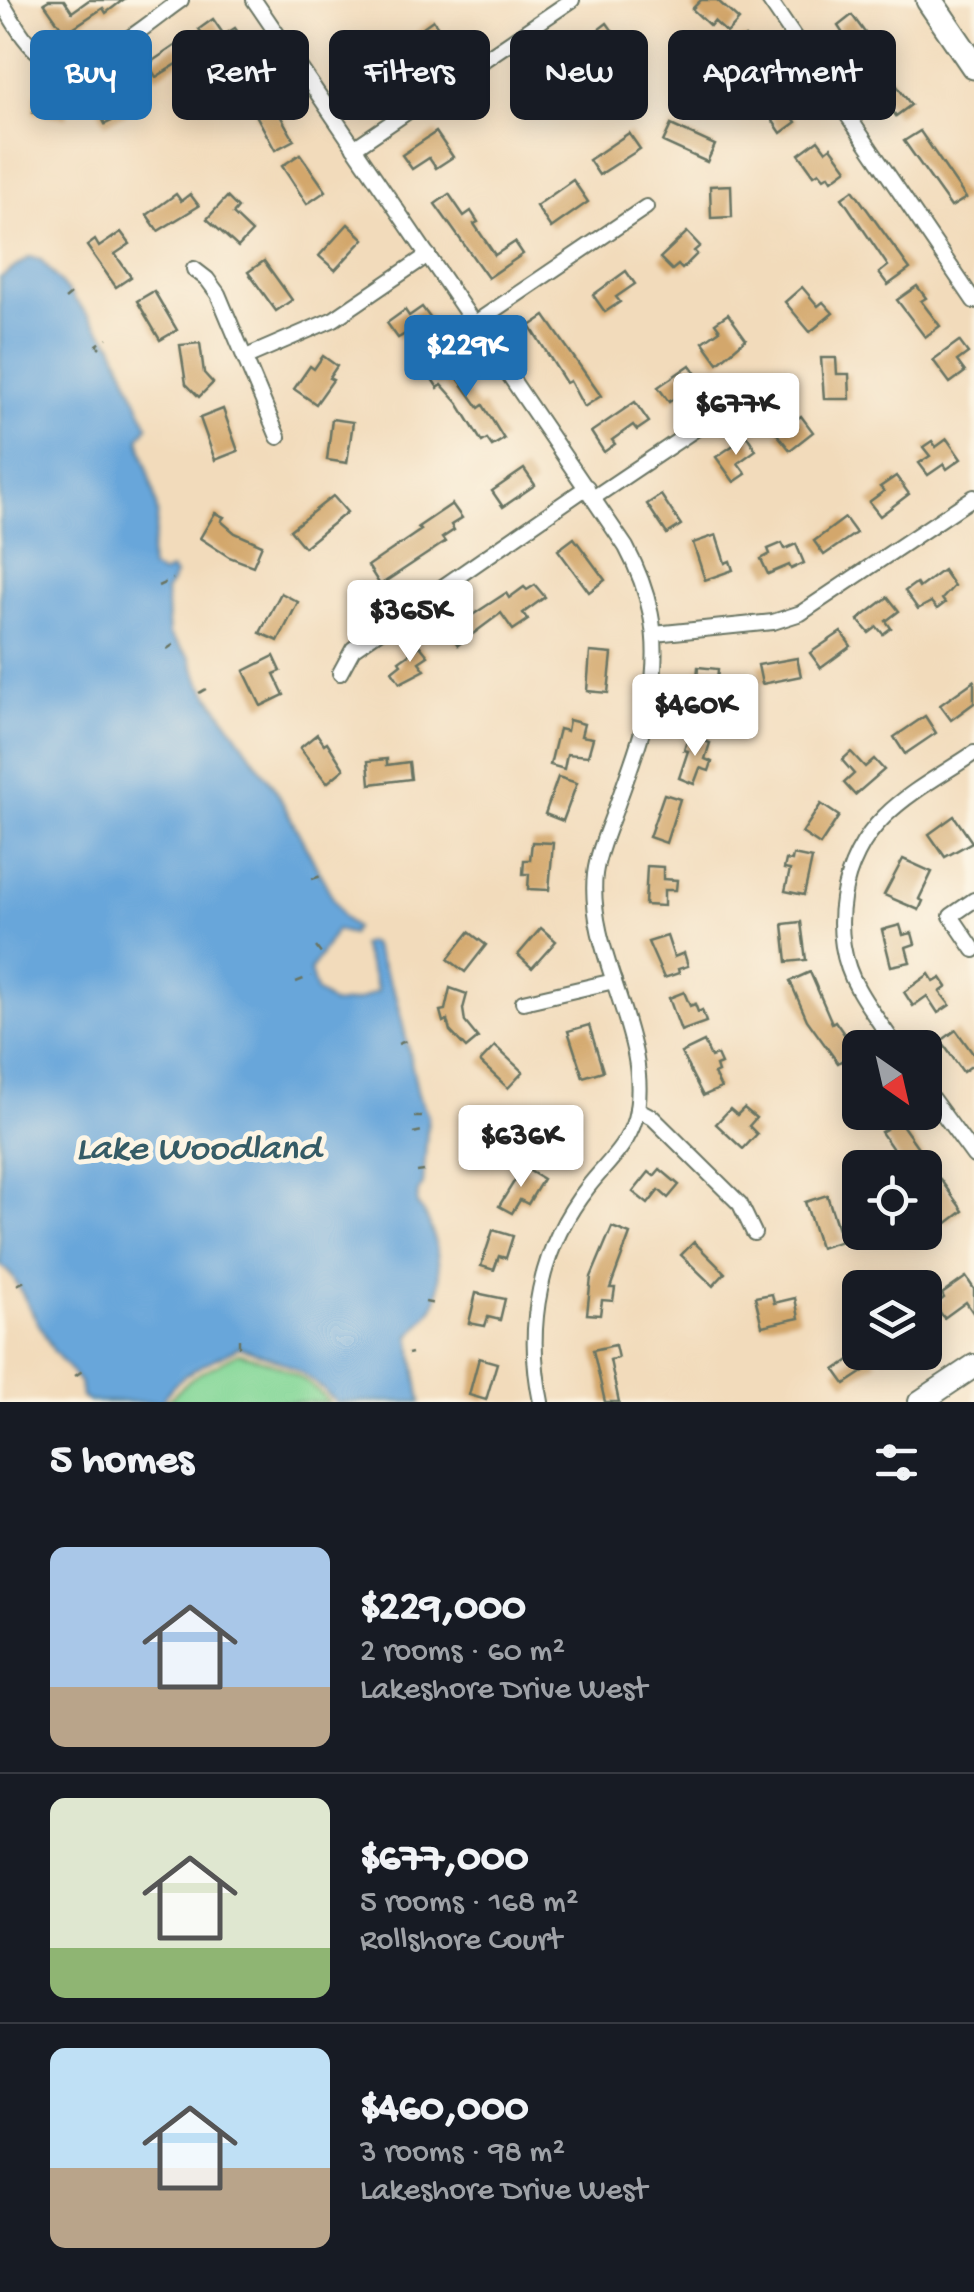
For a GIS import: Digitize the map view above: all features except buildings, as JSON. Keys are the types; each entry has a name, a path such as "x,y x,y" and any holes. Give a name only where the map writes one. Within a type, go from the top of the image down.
{"highway":[{"path":"929,0 974,66"}],"main road":[{"path":"920,1402 974,1366"}],"street":[{"path":"0,0 42,55 82,62 100,56 181,0"},
{"path":"254,0 590,492 632,560 645,590 654,634 654,683 647,722 595,875 601,938 634,1055 639,1087 637,1109 630,1133 581,1196 557,1234 545,1266 533,1354 541,1402"},
{"path":"354,148 572,0"},
{"path":"769,0 974,301"},
{"path":"474,323 646,207"},
{"path":"246,358 334,319 428,255"},
{"path":"194,269 213,286 278,437"},
{"path":"340,673 353,649 767,380"},
{"path":"654,634 774,622 801,613 974,497"},
{"path":"885,1030 856,987 847,960 842,925 846,883 866,838 884,816 974,754"},
{"path":"974,900 951,916 974,950"},
{"path":"524,1002 614,981"},
{"path":"637,1109 652,1117 740,1204 754,1234"},
{"path":"942,1112 974,1156"}],"path":[{"path":"65,299 70,294"},
{"path":"100,348 98,345 107,338"},
{"path":"158,586 173,578"},
{"path":"168,649 176,643"},
{"path":"199,693 206,689"},
{"path":"312,879 321,876"},
{"path":"316,947 322,955"},
{"path":"296,982 311,976"},
{"path":"398,1044 406,1041"},
{"path":"414,1117 428,1117"},
{"path":"412,1132 428,1130"},
{"path":"417,1172 424,1170"},
{"path":"18,1285 25,1280"},
{"path":"425,1302 435,1304"},
{"path":"239,1336 239,1347"},
{"path":"74,1376 86,1368"}],"green space":[{"path":"239,1353 288,1370 329,1402 166,1402 193,1377"}],"water":[{"name":"Lake Woodland","path":"30,257 41,260 113,345 148,426 139,438 157,511 151,568 161,574 171,570 175,575 166,591 169,635 190,658 200,682 277,792 343,917 355,928 351,934 336,930 310,971 316,991 333,1004 357,1001 378,991 361,945 366,942 372,944 397,998 418,1094 428,1116 423,1184 417,1205 434,1237 439,1267 435,1304 410,1336 421,1402 336,1402 292,1367 239,1347 185,1376 162,1402 89,1402 82,1397 80,1382 53,1350 13,1277 0,1264 0,278"}]}
